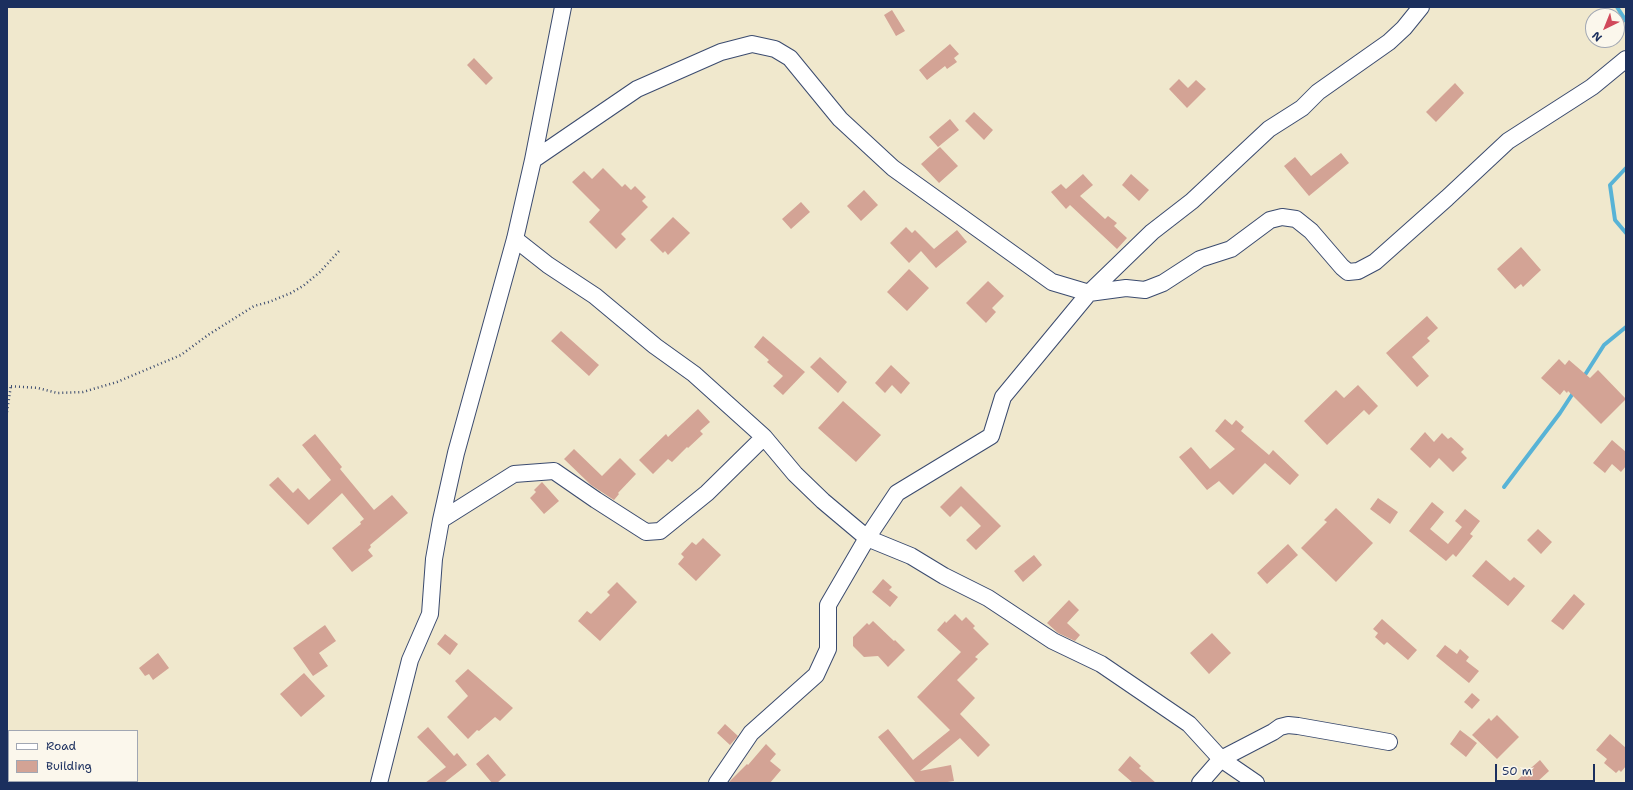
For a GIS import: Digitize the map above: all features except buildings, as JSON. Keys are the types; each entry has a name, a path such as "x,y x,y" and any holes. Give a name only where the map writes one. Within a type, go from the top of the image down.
{"street":[{"path":"378,783 410,660 430,614 434,559 441,520 456,453 515,239 533,160 563,7"},
{"path":"717,783 751,733 816,675 828,649 828,605 867,538 897,493 991,436 1003,397 1089,293 1152,232 1192,201 1270,129 1302,108 1324,88 1389,42 1404,28 1422,7"},
{"path":"533,160 637,89 721,52 752,44 775,49 790,58 840,119 893,168 1052,282 1089,293 1126,288 1145,290 1163,283 1200,259 1231,248 1270,220 1282,217 1296,219 1311,231 1348,272 1358,271 1375,262 1508,141 1592,87 1626,59"},
{"path":"515,239 548,264 595,296 656,346 694,374 764,437 795,474 823,501 867,538 911,556 944,576 988,598 1053,641 1101,664 1189,724 1221,759 1256,783"},
{"path":"441,520 514,474 554,471 646,532 660,531 707,493 764,437"},
{"path":"1200,783 1221,759 1280,727 1288,725 1389,742"}],"path":[{"path":"7,386 38,388 57,393 83,392 117,382 181,355 208,335 254,306 292,293 320,272 339,251"},
{"path":"7,412 11,386"}],"waterway":[{"path":"1617,7 1626,21"},
{"path":"1626,168 1610,185 1615,220 1626,233"},
{"path":"1583,378 1604,345 1626,327"},
{"path":"1504,487 1560,413 1575,390"}]}
